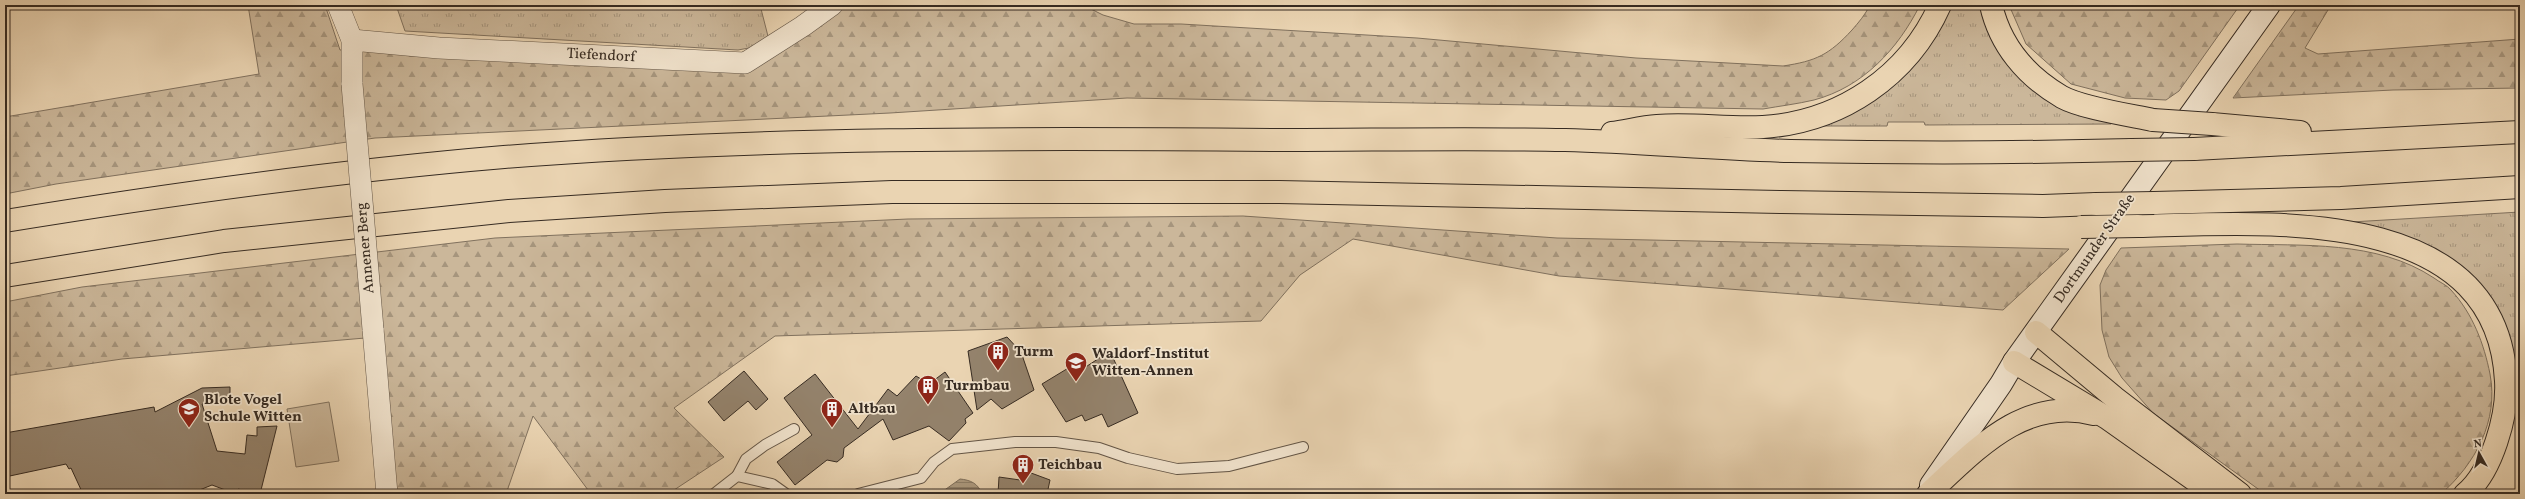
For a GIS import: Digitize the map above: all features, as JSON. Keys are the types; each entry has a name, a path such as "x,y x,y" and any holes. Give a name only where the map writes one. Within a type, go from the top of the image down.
{"highway":[{"path":"1567,140 1657,126 1763,127 1798,121 1834,111 1872,90 1902,64 1933,20 1940,5"},
{"path":"1992,5 1995,23 2008,49 2029,74 2063,97 2107,111 2154,120 2374,139"},
{"path":"5,221 214,189 349,172 506,157 662,148 895,139 1084,138 1567,140 1785,150 2018,153 2194,149 2520,132"},
{"path":"5,276 224,241 509,211 665,201 884,193 1278,192 2043,206 2341,198 2520,187"},
{"path":"2043,206 2081,227 2240,224 2340,230 2386,239 2421,252 2452,273 2476,295 2493,320 2505,356 2507,395 2494,450 2471,489 2465,494"},
{"path":"2036,332 2115,398 2240,494"},
{"path":"2014,362 2107,418 2215,494"},
{"path":"2480,494 2492,482 2510,444 2520,401"},
{"path":"1928,494 1983,444 2014,423 2031,416 2066,410 2079,410 2107,418"}],"main road":[{"name":"Dortmunder Straße","path":"1924,494 2001,384 2014,362 2269,5"}],"street":[{"name":"Annener Berg","path":"338,5 352,40 352,84 387,494"},
{"name":"Tiefendorf","path":"352,40 446,48 745,63 804,26 832,5"}],"lane":[{"path":"714,494 737,476 746,459 765,445 794,429"},
{"path":"858,494 921,478 934,462 952,450 1015,442 1056,442 1099,448 1128,458 1177,469 1229,466 1303,447"},
{"path":"737,476 772,484 786,494"}],"green space":[{"path":"248,5 325,5 340,50 755,65 833,5 1083,5 1103,15 1134,24 1181,24 1417,38 1636,58 1783,66 1804,62 1821,56 1829,51 1844,39 1864,15 1870,5 1920,5 1901,37 1890,51 1863,76 1848,86 1832,94 1814,100 1763,109 1127,98 890,113 375,138 56,184 5,194 5,117 259,74"},
{"path":"396,5 760,5 770,44 738,50 405,31"},
{"path":"1949,5 1981,5 1991,31 2111,124 1925,125 1924,122 1888,122 1887,126 1823,126"},
{"path":"2009,5 2240,5 2179,91 2166,100 2125,98 2071,84 2026,44"},
{"path":"2299,5 2331,5 2305,48 2318,54 2520,39 2520,88 2393,90 2233,98"},
{"path":"2520,212 2520,372 2517,387 2515,387 2511,347 2503,327 2486,298 2349,224 2351,222"},
{"path":"1243,216 1557,238 2069,249 2003,310 1559,276 1353,239 1300,275 1261,321 775,336 674,408 724,457 668,494 591,494 533,416 506,494 393,494 365,338 122,359 5,376 5,302 82,287 495,238 908,219"},
{"path":"2237,244 2313,246 2364,251 2388,257 2412,266 2445,285 2459,299 2466,309 2481,341 2490,374 2492,391 2491,408 2482,440 2474,455 2453,482 2441,494 2265,494 2153,413 2122,378 2109,357 2102,330 2100,285 2106,270 2121,248"},
{"path":"329,402 339,461 296,467 287,409"}],"shaded area":[{"path":"960,479 967,480 976,485 982,494 939,494"}],"building":[{"name":"Turm","path":"1007,337 1021,352 1034,390 1002,409 991,399 977,410 968,351"},
{"path":"1110,351 1138,413 1108,427 1102,414 1085,421 1082,415 1066,422 1042,384 1070,367 1075,374"},
{"path":"744,371 768,399 756,410 748,401 724,421 708,402"},
{"path":"945,372 973,413 965,419 966,423 949,441 929,426 893,440 883,419 844,448 843,457 837,462 827,460 795,485 777,462 812,435 784,398 815,374 858,429 888,389 897,396 916,376 929,384"},
{"path":"230,387 230,403 202,404 217,451 245,454 247,435 257,436 257,427 277,426 260,494 238,489 236,494 212,485 197,491 175,494 83,494 71,468 69,469 66,464 5,477 5,433 154,407 155,412 202,388"},
{"name":"Teichbau","path":"1023,470 1050,480 1047,494 998,494 999,477 1020,480"}],"place":[{"name":"Turm","path":"998,372"},
{"name":"Waldorf-Institut Witten-Annen","path":"1076,382"},
{"name":"Turmbau","path":"928,406"},
{"name":"Blote Vogel Schule Witten","path":"189,428"},
{"name":"Altbau","path":"832,428"},
{"name":"Teichbau","path":"1023,484"}]}
